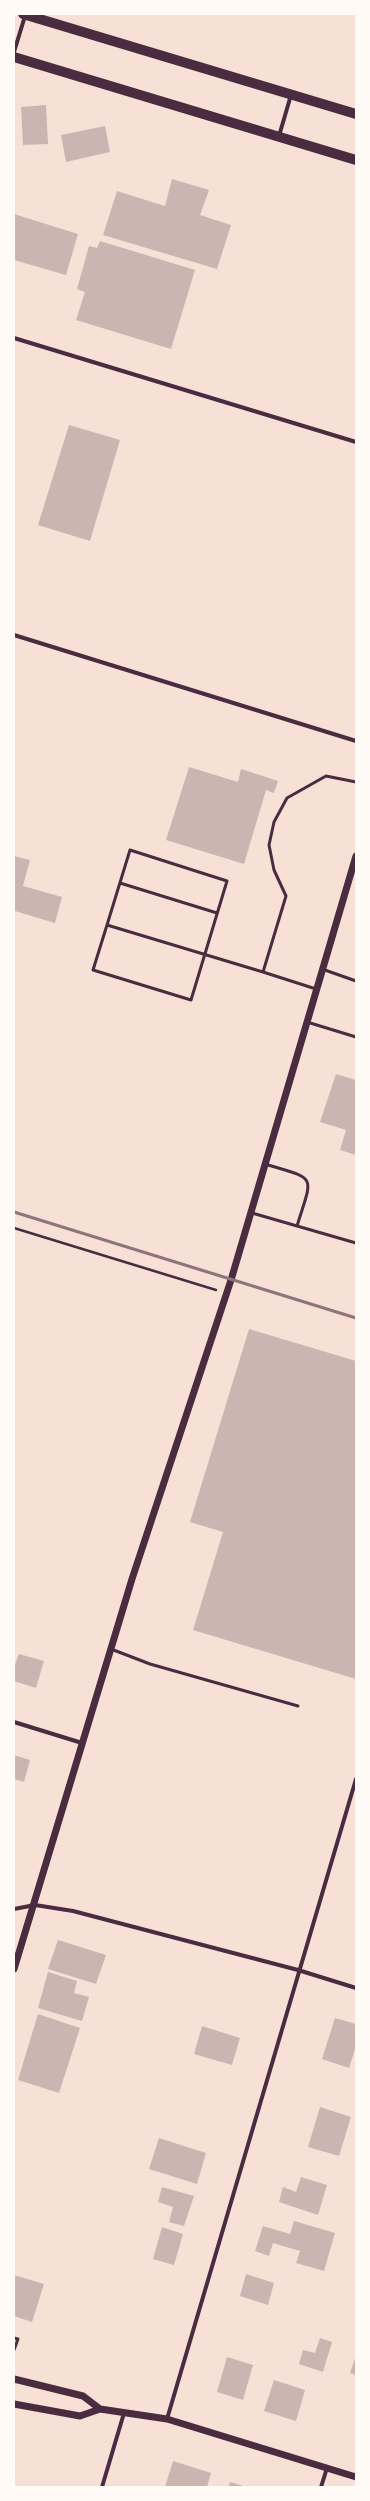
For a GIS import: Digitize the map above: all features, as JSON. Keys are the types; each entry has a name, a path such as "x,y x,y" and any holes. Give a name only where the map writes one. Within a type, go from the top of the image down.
{"main road":[{"path":"24,14 356,114"},
{"path":"14,57 356,160"}],"street":[{"path":"14,52 24,14"},
{"path":"279,137 291,94"},
{"path":"14,338 356,442"},
{"path":"14,635 356,741"},
{"path":"14,1969 35,1905 111,1649 251,1213 356,856"},
{"path":"14,1722 82,1743"},
{"path":"167,2419 298,1970 356,1779"},
{"path":"14,1909 35,1905 73,1911 298,1970 356,1988"},
{"path":"14,2379 83,2396 100,2409 167,2419 356,2477"},
{"path":"14,2404 80,2416 100,2409"},
{"path":"102,2487 124,2413"},
{"path":"321,2487 327,2468"}],"lane":[{"path":"263,972 286,896 274,870 269,845 274,822 287,798 326,776 356,782"},
{"path":"130,850 227,881 191,1000 93,970 120,883 130,850"},
{"path":"120,883 217,913"},
{"path":"107,925 316,989"},
{"path":"322,969 356,982"},
{"path":"307,1022 356,1037"},
{"path":"265,1164 302,1175 308,1180 309,1188 297,1226"},
{"path":"251,1213 356,1243"},
{"path":"111,1649 150,1664 298,1706"},
{"path":"14,2338 18,2339 14,2350"}],"path":[{"path":"14,1228 226,1294"}],"building":[{"path":"46,105 48,144 23,145 21,107"},
{"path":"105,126 110,152 66,162 61,135"},
{"path":"172,179 209,190 200,215 231,225 217,269 103,235 117,191 165,206"},
{"path":"14,214 78,234 66,275 14,260"},
{"path":"100,241 195,270 171,349 76,320 85,292 77,289 89,246 97,248"},
{"path":"69,425 120,440 90,541 38,525"},
{"path":"189,767 238,782 241,769 278,781 274,793 266,790 244,864 166,840"},
{"path":"14,856 30,860 23,886 62,897 55,923 15,911 14,914"},
{"path":"336,1074 356,1080 356,1155 340,1150 346,1130 320,1122"},
{"path":"249,1329 356,1361 356,1679 193,1630 223,1532 190,1522"},
{"path":"19,1654 44,1661 36,1688 14,1681 14,1667"},
{"path":"14,1755 30,1760 24,1782 14,1779"},
{"path":"58,1940 106,1955 96,1984 48,1969"},
{"path":"48,1972 77,1981 74,1993 89,1997 82,2021 38,2008"},
{"path":"38,2014 80,2028 59,2093 18,2080"},
{"path":"335,2018 356,2024 356,2046 349,2068 322,2059"},
{"path":"202,2026 240,2038 232,2065 194,2054"},
{"path":"320,2107 351,2117 339,2156 308,2147"},
{"path":"159,2138 206,2153 197,2184 149,2169"},
{"path":"301,2177 327,2185 318,2215 279,2202 283,2187 296,2192"},
{"path":"162,2187 194,2196 184,2226 169,2222 173,2207 158,2202"},
{"path":"294,2221 335,2233 324,2271 296,2263 300,2251 273,2243 269,2256 255,2251 263,2226 290,2234"},
{"path":"162,2227 183,2234 174,2265 153,2259"},
{"path":"246,2274 274,2283 268,2305 240,2296"},
{"path":"14,2275 44,2284 32,2322 14,2316"},
{"path":"320,2338 332,2342 323,2372 299,2364 303,2350 315,2353"},
{"path":"356,2355 356,2375 350,2373"},
{"path":"227,2357 253,2365 243,2400 217,2392"},
{"path":"274,2380 305,2390 296,2421 264,2411"},
{"path":"173,2461 211,2473 207,2487 165,2487"},
{"path":"230,2482 247,2487 228,2487"}],"railway":[{"path":"14,1212 356,1318"}]}
